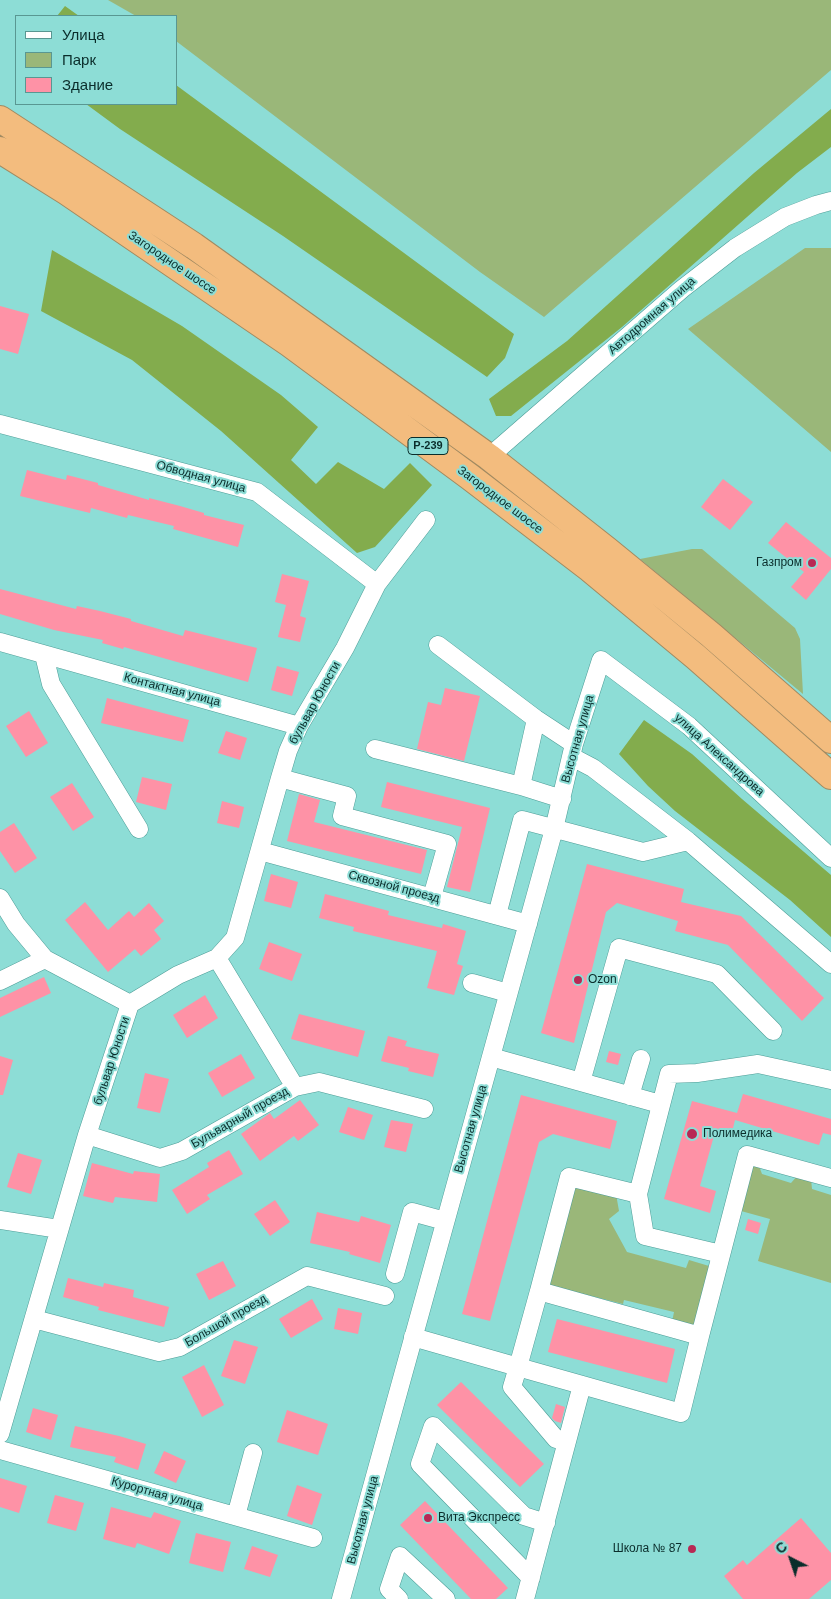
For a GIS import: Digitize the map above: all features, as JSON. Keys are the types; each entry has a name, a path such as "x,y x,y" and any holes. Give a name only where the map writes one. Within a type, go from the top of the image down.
{"highway":[{"name":"Загородное шоссе","path":"0,119 194,246 489,457 704,629 831,740"},
{"name":"Загородное шоссе","path":"0,150 67,192 290,344 470,478 590,569 662,628 790,738 831,776"}],"street":[{"name":"Автодромная улица","path":"489,457 682,288 735,248 785,217 831,201"},
{"name":"Обводная улица","path":"0,424 257,492 376,584"},
{"name":"бульвар Юности","path":"0,1434 87,1136 130,1004 178,975 217,958 235,938 288,751 299,726 345,648 376,584 426,520"},
{"name":"Контактная улица","path":"0,642 299,726"},
{"path":"438,645 536,719 593,768 688,841 830,964"},
{"path":"44,655 51,684 139,829"},
{"name":"Высотная улица","path":"341,1599 554,829 573,751 601,660"},
{"name":"улица Александрова","path":"601,660 689,726 831,858"},
{"path":"521,786 536,719"},
{"path":"375,749 521,786 562,799"},
{"path":"280,778 347,796 342,816 447,844 432,897"},
{"path":"497,915 522,820 643,852 688,841"},
{"name":"Сквозной проезд","path":"260,851 528,924"},
{"path":"0,898 16,924 45,959 130,1004"},
{"path":"581,1082 619,948 716,974 773,1031"},
{"path":"217,958 295,1086"},
{"path":"0,981 45,959"},
{"path":"472,983 508,993"},
{"path":"491,1057 660,1104"},
{"path":"630,1096 641,1059"},
{"path":"722,1254 645,1236 638,1194 669,1074 697,1073 758,1064 831,1080"},
{"name":"Бульварный проезд","path":"87,1136 160,1158 182,1151 295,1086 319,1082 424,1110"},
{"path":"413,1337 681,1413 747,1155 831,1178"},
{"path":"566,1442 556,1439 512,1387 568,1177 638,1194"},
{"path":"395,1274 412,1212 445,1221"},
{"path":"0,1220 59,1229"},
{"name":"Большой проезд","path":"34,1319 159,1352 180,1347 307,1276 385,1296"},
{"path":"539,1291 700,1336"},
{"path":"525,1599 582,1385"},
{"path":"531,1578 420,1464 434,1426 524,1516 546,1523"},
{"name":"Курортная улица","path":"0,1450 313,1538"},
{"path":"236,1516 253,1453"},
{"path":"399,1599 389,1589 400,1556 446,1599"}],"green space":[{"path":"108,0 831,0 831,70 544,317 480,272 178,43 178,15 134,15"},
{"path":"65,6 78,15 58,15"},
{"path":"178,86 514,334 505,358 487,377 283,236 120,129 87,105 178,105"},
{"path":"831,109 831,147 797,173 622,327 511,416 496,416 489,399 567,341 754,173"},
{"path":"805,248 831,248 831,452 688,329"},
{"path":"52,250 182,326 281,395 318,427 291,460 316,484 338,462 384,489 410,463 432,485 375,547 357,553 221,431 132,360 41,311"},
{"path":"692,549 702,549 795,628 800,639 803,694 640,559"},
{"path":"644,720 692,754 831,875 831,937 790,900 675,811 648,786 619,754"},
{"path":"754,1164 759,1166 762,1174 791,1183 798,1175 811,1179 812,1189 831,1195 831,1283 758,1261 770,1219 741,1211"},
{"path":"574,1182 616,1194 619,1211 609,1219 627,1252 686,1268 689,1260 709,1266 695,1328 672,1322 674,1312 624,1300 623,1304 548,1285"}],"building":[{"path":"0,306 29,314 18,354 0,349"},
{"path":"27,470 66,480 67,475 149,500 149,498 180,506 204,513 204,515 244,525 238,547 173,529 174,526 128,515 127,518 91,508 90,513 20,496"},
{"path":"723,479 753,502 730,530 701,507"},
{"name":"Газпром","path":"786,522 831,558 831,569 806,600 791,587 804,572 768,543"},
{"path":"282,574 309,581 300,616 306,618 300,642 278,637 286,605 275,602"},
{"path":"0,589 76,609 77,606 100,611 183,636 185,630 257,648 248,682 124,647 123,649 102,643 103,640 54,630 0,614"},
{"path":"277,666 299,672 292,696 271,690"},
{"path":"445,688 480,696 464,761 417,749 428,702 441,705"},
{"path":"107,698 189,720 183,742 101,723"},
{"path":"29,711 48,743 26,757 6,726"},
{"path":"226,731 247,738 240,760 218,753"},
{"path":"142,777 172,784 166,810 136,802"},
{"path":"387,782 490,808 470,892 447,887 462,827 381,807"},
{"path":"72,783 94,817 73,831 50,797"},
{"path":"299,794 320,800 314,822 427,850 421,874 287,841"},
{"path":"222,801 244,807 239,828 217,823"},
{"path":"14,823 37,858 15,873 0,851 0,832"},
{"path":"587,864 684,889 681,902 741,916 824,998 802,1021 728,945 675,931 678,921 617,903 606,912 574,1043 541,1033"},
{"path":"271,874 298,882 291,908 264,901"},
{"path":"325,894 389,911 388,915 442,928 443,924 466,931 457,964 463,966 454,995 427,988 437,951 353,931 354,927 319,918"},
{"path":"85,902 108,930 129,911 134,917 149,903 164,921 154,930 161,939 141,956 135,949 108,972 65,920"},
{"path":"269,942 302,954 292,981 259,969"},
{"path":"44,977 51,993 0,1017 0,998"},
{"path":"205,995 218,1018 187,1038 173,1015"},
{"path":"299,1014 365,1031 358,1057 291,1039"},
{"path":"388,1036 407,1041 405,1046 439,1054 433,1077 408,1071 409,1068 381,1061"},
{"path":"609,1051 621,1054 618,1065 606,1062"},
{"path":"241,1054 255,1078 222,1097 208,1073"},
{"path":"0,1056 13,1060 3,1095 0,1095"},
{"path":"145,1073 169,1079 160,1113 137,1108"},
{"path":"743,1094 831,1119 831,1135 823,1133 819,1145 735,1120 731,1136 715,1132 700,1186 716,1191 710,1213 664,1199 692,1101 737,1113"},
{"path":"521,1095 617,1121 610,1149 553,1134 539,1142 490,1321 462,1314"},
{"path":"300,1100 319,1125 298,1141 294,1136 260,1161 241,1134 270,1113 274,1119"},
{"path":"348,1107 373,1115 364,1140 339,1132"},
{"path":"391,1120 413,1124 406,1152 384,1147"},
{"path":"229,1150 243,1174 207,1195 210,1199 187,1214 172,1190 209,1167 207,1163"},
{"path":"18,1153 42,1160 31,1194 7,1187"},
{"path":"92,1163 133,1174 134,1171 160,1174 157,1202 115,1197 113,1203 83,1196"},
{"path":"275,1200 290,1222 270,1236 254,1214"},
{"path":"317,1212 359,1222 361,1216 391,1225 380,1263 349,1254 350,1252 310,1243"},
{"path":"748,1219 761,1223 758,1234 745,1230"},
{"path":"223,1261 236,1286 209,1300 196,1274"},
{"path":"68,1278 103,1287 104,1283 134,1290 133,1297 169,1307 164,1327 98,1310 99,1307 63,1297"},
{"path":"312,1299 323,1319 291,1338 279,1319"},
{"path":"338,1308 362,1313 358,1334 334,1329"},
{"path":"557,1319 675,1349 667,1383 548,1352"},
{"path":"234,1340 258,1347 245,1384 221,1376"},
{"path":"204,1365 224,1405 202,1417 182,1377"},
{"path":"461,1382 544,1464 520,1487 437,1405"},
{"path":"556,1404 565,1407 561,1423 552,1418"},
{"path":"33,1408 58,1415 51,1440 26,1432"},
{"path":"287,1410 328,1424 318,1455 277,1442"},
{"path":"75,1426 146,1444 138,1470 114,1462 116,1457 70,1447"},
{"path":"164,1451 186,1461 176,1483 154,1473"},
{"path":"0,1478 27,1486 19,1513 0,1507"},
{"path":"297,1485 322,1494 312,1525 287,1516"},
{"path":"55,1495 84,1503 76,1531 47,1523"},
{"path":"425,1501 508,1588 496,1599 471,1599 400,1525"},
{"path":"111,1507 151,1518 154,1512 181,1521 169,1554 137,1543 135,1548 103,1539"},
{"path":"801,1518 831,1553 831,1580 809,1599 743,1599 724,1576 743,1560 747,1565"},
{"path":"196,1533 231,1542 223,1572 189,1563"},
{"path":"252,1546 278,1555 270,1577 244,1569"}],"place":[{"name":"Газпром","path":"812,563"},
{"name":"Ozon","path":"578,980"},
{"name":"Полимедика","path":"692,1134"},
{"name":"Вита Экспресс","path":"428,1518"},
{"name":"Школа № 87","path":"692,1549"}]}
